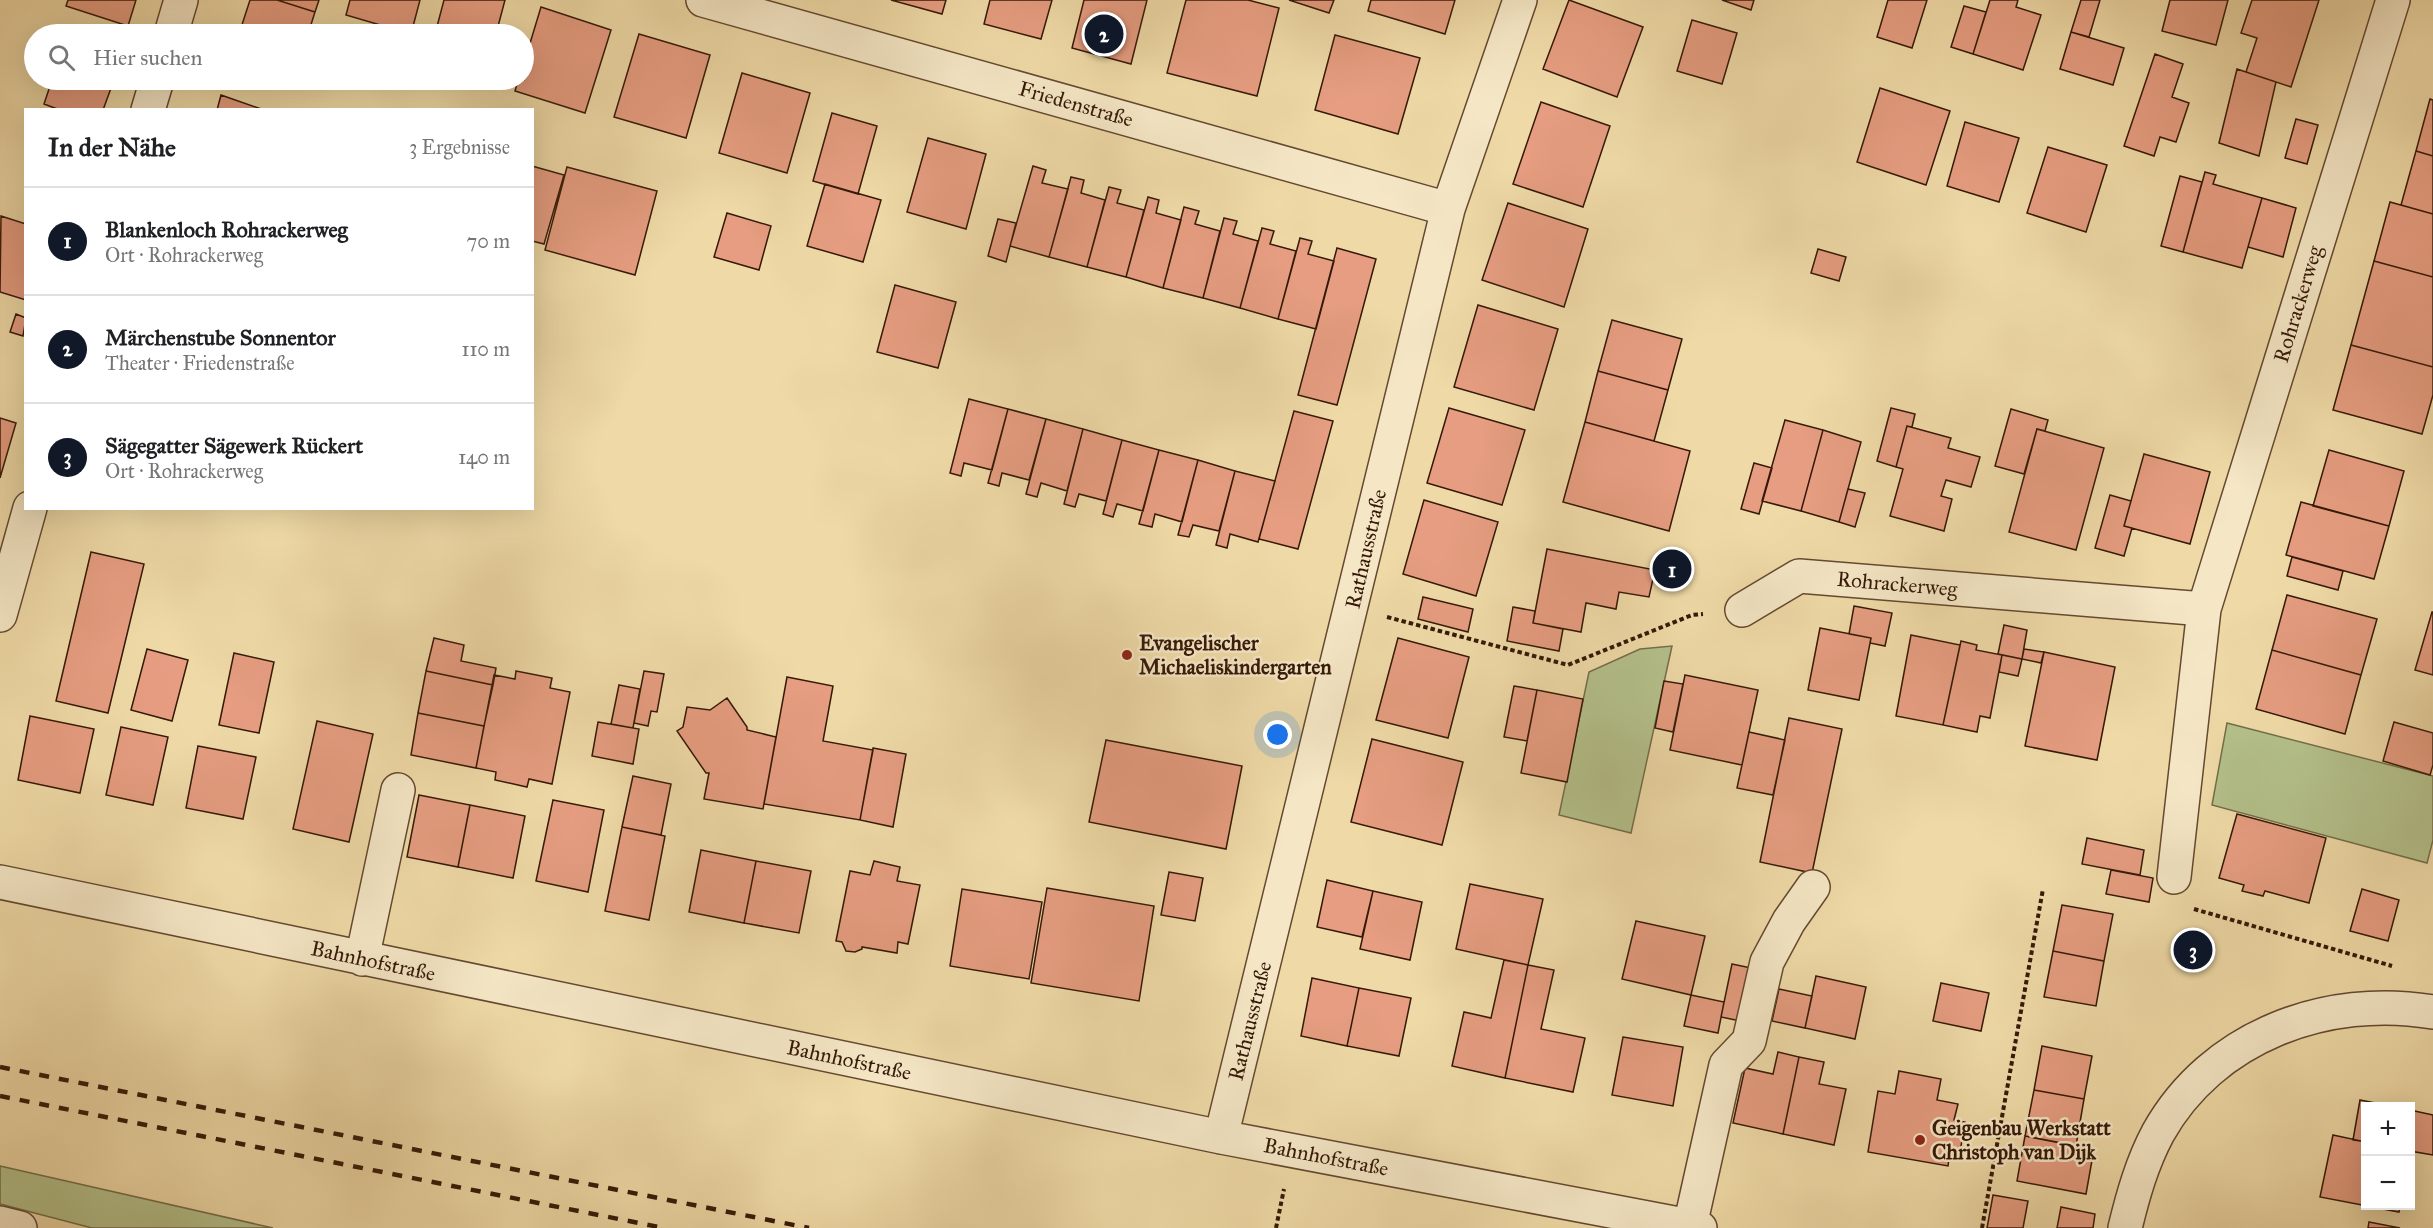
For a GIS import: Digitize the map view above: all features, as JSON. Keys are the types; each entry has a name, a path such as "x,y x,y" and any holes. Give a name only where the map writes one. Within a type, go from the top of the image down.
{"street":[{"path":"174,24 182,0"},
{"name":"Friedenstraße","path":"703,0 1448,209"},
{"name":"Rathausstraße","path":"1221,1137 1448,209 1520,0"},
{"name":"Rohrackerweg","path":"2174,877 2204,609 2393,0"},
{"path":"149,108 154,90"},
{"path":"0,615 29,510"},
{"name":"Rohrackerweg","path":"1742,610 1800,576 2204,609"},
{"path":"362,959 398,789"},
{"name":"Bahnhofstraße","path":"0,882 1221,1137 1695,1227"},
{"path":"1695,1227 1726,1065 1749,1041 1767,962 1789,921 1813,887"},
{"path":"2125,1228 2143,1165 2159,1132 2178,1104 2204,1076 2236,1050 2266,1033 2321,1014 2350,1009 2387,1007 2433,1012"},
{"path":"0,1223 20,1228"}],"path":[{"path":"1352,607 1568,665 1692,615 1742,610"},
{"path":"2174,877 2175,894 2184,906 2399,968"},
{"path":"1982,1228 2043,889"}],"green space":[{"path":"1672,646 1631,833 1559,815 1589,672 1640,649"},
{"path":"2227,723 2433,776 2433,840 2427,863 2212,805"},
{"path":"0,1166 273,1228 92,1228 0,1204"}],"building":[{"path":"68,0 136,0 129,24 122,24 66,6"},
{"path":"250,0 277,0 315,12 311,24 242,24"},
{"path":"277,0 319,0 315,12"},
{"path":"350,0 420,0 414,24 377,24 346,15"},
{"path":"444,0 505,0 499,24 438,24"},
{"path":"891,0 946,0 942,14"},
{"path":"990,0 1052,0 1041,39 984,24"},
{"path":"1084,0 1147,0 1131,64 1072,48"},
{"path":"1186,0 1248,0 1279,8 1257,96 1167,73"},
{"path":"1289,0 1334,0 1329,13"},
{"path":"1371,0 1455,0 1445,34 1368,11"},
{"path":"1569,0 1643,27 1617,97 1543,69"},
{"path":"1722,0 1754,0 1751,10"},
{"path":"1888,0 1927,0 1912,48 1877,37"},
{"path":"1990,0 2018,0 2016,7 2041,15 2023,70 1973,54"},
{"path":"2081,0 2100,0 2089,37 2071,32"},
{"path":"2170,0 2228,0 2216,45 2162,31"},
{"path":"2252,0 2319,0 2291,87 2246,72 2257,38 2241,33"},
{"path":"1964,6 1986,12 1973,54 1951,47"},
{"path":"541,7 611,30 585,113 515,91 534,90 534,30"},
{"path":"1692,20 1737,33 1722,84 1677,71"},
{"path":"2071,32 2124,48 2113,85 2060,69"},
{"path":"639,34 710,55 686,138 614,117"},
{"path":"1335,35 1420,58 1398,134 1315,110"},
{"path":"2155,54 2183,64 2172,97 2189,103 2176,142 2160,137 2154,156 2124,146"},
{"path":"2237,69 2276,82 2259,156 2219,143"},
{"path":"742,73 810,93 787,173 719,153"},
{"path":"1880,88 1950,111 1926,185 1857,162"},
{"path":"49,90 110,90 104,108 55,108 44,104"},
{"path":"221,95 258,108 218,108"},
{"path":"2430,99 2433,100 2433,156 2416,151"},
{"path":"1541,102 1610,126 1583,207 1513,184"},
{"path":"832,113 877,126 858,194 813,181"},
{"path":"2296,119 2318,125 2307,164 2285,158"},
{"path":"1965,122 2019,138 1999,202 1947,186"},
{"path":"928,138 986,154 966,229 907,212"},
{"path":"2048,147 2107,165 2086,232 2027,213"},
{"path":"2416,151 2433,156 2433,214 2401,205"},
{"path":"1033,166 1046,170 1042,183 1068,189 1049,257 1010,246"},
{"path":"534,167 564,175 544,244 534,242"},
{"path":"567,167 657,191 635,275 545,250"},
{"path":"2205,172 2216,175 2213,184 2262,198 2242,268 2183,252"},
{"path":"2180,176 2202,182 2183,252 2161,246"},
{"path":"1071,177 1084,180 1081,193 1105,200 1087,267 1049,257"},
{"path":"825,184 881,200 863,262 807,246"},
{"path":"1109,187 1121,190 1117,203 1144,210 1126,277 1087,267"},
{"path":"1148,197 1159,200 1156,213 1181,220 1163,288 1126,277"},
{"path":"2262,198 2296,208 2283,257 2248,247"},
{"path":"2390,202 2433,214 2433,277 2374,261"},
{"path":"1508,203 1588,229 1564,307 1482,280"},
{"path":"1184,207 1199,211 1195,224 1220,231 1203,298 1163,288"},
{"path":"727,213 771,226 759,270 714,257"},
{"path":"1,216 24,223 24,299 0,292"},
{"path":"1224,218 1237,221 1233,234 1258,241 1240,308 1203,298"},
{"path":"998,219 1016,223 1006,262 988,256"},
{"path":"1262,228 1274,231 1270,244 1296,251 1278,319 1240,308"},
{"path":"1300,238 1312,241 1308,254 1334,261 1316,329 1278,319"},
{"path":"1337,248 1376,259 1337,405 1298,395"},
{"path":"1818,249 1846,257 1839,281 1811,273"},
{"path":"2374,261 2433,277 2433,367 2351,345"},
{"path":"895,285 956,302 938,368 877,352"},
{"path":"1478,305 1558,329 1534,410 1454,387"},
{"path":"16,314 24,317 23,336 10,332"},
{"path":"1612,320 1682,339 1668,390 1598,371"},
{"path":"2351,345 2433,367 2433,395 2422,434 2333,410"},
{"path":"1598,371 1668,390 1654,441 1585,422"},
{"path":"969,399 1008,409 992,470 964,463 961,476 950,473"},
{"path":"1449,408 1525,430 1502,505 1427,483"},
{"path":"1891,408 1915,414 1912,427 1907,426 1896,467 1877,461"},
{"path":"1008,409 1046,419 1029,480 1002,473 999,486 988,483"},
{"path":"2011,409 2048,420 2045,431 2037,429 2024,474 1995,466"},
{"path":"1294,411 1333,421 1298,549 1259,539"},
{"path":"0,418 16,423 0,478"},
{"path":"1046,419 1083,429 1067,491 1041,483 1037,497 1026,494"},
{"path":"1785,420 1823,430 1801,511 1762,501"},
{"path":"1585,422 1690,451 1669,531 1563,502"},
{"path":"1907,426 1951,438 1948,448 1980,457 1971,487 1946,480 1941,496 1952,499 1944,531 1890,516 1903,469 1896,467"},
{"path":"1083,429 1122,440 1106,501 1079,494 1075,507 1064,504"},
{"path":"2037,429 2104,448 2076,550 2009,532"},
{"path":"1823,430 1861,442 1839,522 1801,511"},
{"path":"1122,440 1159,450 1143,511 1117,504 1113,517 1103,514"},
{"path":"1159,450 1198,460 1182,522 1155,514 1152,527 1139,524"},
{"path":"2329,450 2404,471 2389,526 2313,506"},
{"path":"2144,454 2210,472 2190,544 2124,526"},
{"path":"1198,460 1235,471 1219,531 1193,525 1189,537 1178,535"},
{"path":"1754,463 1772,468 1759,514 1741,509"},
{"path":"1235,471 1275,481 1258,542 1230,534 1227,548 1216,545"},
{"path":"1848,489 1865,493 1855,527 1839,522"},
{"path":"2110,495 2131,501 2124,526 2132,528 2124,556 2095,548"},
{"path":"1424,500 1498,522 1476,596 1403,574"},
{"path":"2301,502 2389,526 2374,579 2286,555"},
{"path":"1547,549 1655,570 1649,597 1619,592 1616,609 1586,603 1581,632 1533,623"},
{"path":"91,552 144,564 108,713 56,701"},
{"path":"2292,557 2343,571 2338,590 2287,576"},
{"path":"1665,559 1680,560 1679,578 1665,578"},
{"path":"2287,595 2377,619 2361,675 2272,650"},
{"path":"1423,597 1473,609 1468,632 1418,619"},
{"path":"1854,606 1892,613 1885,646 1870,643 1871,638 1849,634"},
{"path":"1513,607 1535,611 1533,623 1563,629 1559,651 1507,641"},
{"path":"2433,612 2433,675 2415,670"},
{"path":"2004,625 2027,630 2022,659 1998,654"},
{"path":"1820,628 1871,638 1859,700 1808,690"},
{"path":"1911,635 1960,645 1943,725 1896,716"},
{"path":"434,638 464,645 461,661 496,668 493,685 426,671"},
{"path":"1398,638 1469,657 1448,738 1376,720"},
{"path":"1961,641 1977,645 1976,650 2002,655 1990,718 1980,716 1977,732 1943,725"},
{"path":"147,649 188,660 172,721 131,710"},
{"path":"2024,649 2044,652 2041,663 2022,659"},
{"path":"2272,650 2361,675 2345,734 2256,709"},
{"path":"2044,652 2115,667 2097,760 2025,746"},
{"path":"234,653 274,662 259,733 219,725"},
{"path":"2002,655 2022,659 2018,676 1999,672"},
{"path":"426,671 493,685 484,726 418,713"},
{"path":"516,671 552,678 550,688 570,692 552,784 529,779 527,787 495,780 496,772 476,768 494,675 515,679"},
{"path":"644,671 664,674 657,712 651,711 648,726 634,723"},
{"path":"1685,675 1758,690 1742,765 1670,750"},
{"path":"787,677 833,686 823,741 873,750 860,820 764,804"},
{"path":"1664,681 1683,684 1673,732 1655,728"},
{"path":"619,685 640,689 633,728 611,724"},
{"path":"1514,686 1537,690 1527,741 1504,737"},
{"path":"1537,690 1583,699 1567,782 1521,773"},
{"path":"727,698 747,730 776,737 763,809 704,799 709,773 706,773 677,731 683,727 687,707 710,710"},
{"path":"418,713 484,726 476,768 411,755"},
{"path":"30,716 94,729 80,793 18,780"},
{"path":"1789,718 1842,729 1812,873 1760,862"},
{"path":"317,721 373,734 349,842 293,829"},
{"path":"598,722 639,729 633,764 592,756"},
{"path":"2394,722 2433,733 2433,765 2430,775 2383,761"},
{"path":"121,727 168,737 153,805 106,795"},
{"path":"1749,732 1785,740 1773,795 1737,788"},
{"path":"1372,739 1463,762 1442,845 1351,822"},
{"path":"1106,740 1242,766 1226,849 1089,822"},
{"path":"198,746 256,757 243,819 186,808"},
{"path":"873,748 906,754 893,827 860,820"},
{"path":"633,776 671,784 661,835 622,827"},
{"path":"419,795 470,805 458,867 407,857"},
{"path":"553,800 604,810 588,892 536,881"},
{"path":"470,805 525,816 513,878 458,867"},
{"path":"2237,814 2326,838 2309,903 2265,891 2263,896 2242,891 2244,885 2219,878"},
{"path":"622,827 665,836 649,920 605,911"},
{"path":"2087,838 2144,850 2140,875 2082,864"},
{"path":"701,850 756,861 744,923 689,912"},
{"path":"756,861 811,871 799,933 744,923"},
{"path":"874,861 900,867 897,881 920,885 908,944 898,942 897,953 862,947 855,952 846,951 842,942 836,941 850,871 870,875"},
{"path":"2111,870 2153,878 2149,902 2106,894"},
{"path":"1169,872 1203,878 1195,921 1161,915"},
{"path":"1327,880 1373,891 1362,937 1317,927"},
{"path":"1470,884 1543,899 1528,965 1456,949"},
{"path":"1047,888 1154,906 1139,1001 1031,983"},
{"path":"962,889 1042,902 1029,979 950,966"},
{"path":"2362,889 2399,900 2388,941 2350,931"},
{"path":"1373,891 1422,902 1410,960 1360,949"},
{"path":"2062,905 2113,914 2104,961 2053,951"},
{"path":"1636,921 1705,936 1691,995 1622,979"},
{"path":"2053,951 2104,961 2096,1006 2044,997"},
{"path":"1504,960 1528,965 1505,1078 1452,1066 1464,1012 1491,1018"},
{"path":"1732,964 1761,970 1750,1023 1721,1017"},
{"path":"1528,965 1554,970 1541,1029 1585,1038 1573,1092 1505,1078"},
{"path":"1816,976 1866,987 1855,1039 1805,1028"},
{"path":"1312,978 1359,988 1347,1046 1301,1036"},
{"path":"1941,983 1989,993 1981,1031 1933,1021"},
{"path":"1359,988 1411,998 1399,1056 1347,1046"},
{"path":"1779,989 1812,996 1805,1028 1772,1021"},
{"path":"1691,995 1724,1002 1718,1033 1684,1026"},
{"path":"1623,1037 1683,1047 1673,1106 1612,1095"},
{"path":"2042,1046 2092,1056 2084,1099 2034,1090"},
{"path":"1778,1052 1799,1057 1783,1134 1733,1123 1745,1068 1773,1074"},
{"path":"1799,1057 1824,1062 1819,1084 1846,1089 1834,1145 1783,1134"},
{"path":"1899,1071 1941,1079 1937,1100 1958,1104 1954,1120 1965,1122 1960,1152 1950,1151 1948,1166 1868,1152 1878,1091 1895,1094"},
{"path":"2034,1090 2084,1099 2076,1146 2025,1136"},
{"path":"2360,1100 2370,1102 2361,1102 2361,1141 2353,1140"},
{"path":"2415,1111 2433,1115 2433,1155 2415,1152"},
{"path":"2333,1135 2361,1141 2361,1205 2320,1197"},
{"path":"2025,1136 2094,1149 2086,1194 2017,1181"},
{"path":"1993,1195 2028,1201 2023,1228 1987,1228"},
{"path":"2061,1207 2095,1214 2093,1228 2057,1228"},
{"path":"2369,1222 2400,1228 2368,1228"}],"railway":[{"path":"0,1067 809,1228"},
{"path":"0,1096 664,1228"}],"place":[{"name":"Märchenstube Sonnentor","path":"1104,34"},
{"name":"Blankenloch Rohrackerweg","path":"1672,569"},
{"name":"Evangelischer Michaeliskindergarten","path":"1127,655"},
{"name":"Sägegatter Sägewerk Rückert","path":"2193,950"},
{"name":"Geigenbau Werkstatt Christoph van Dijk","path":"1920,1140"}]}
